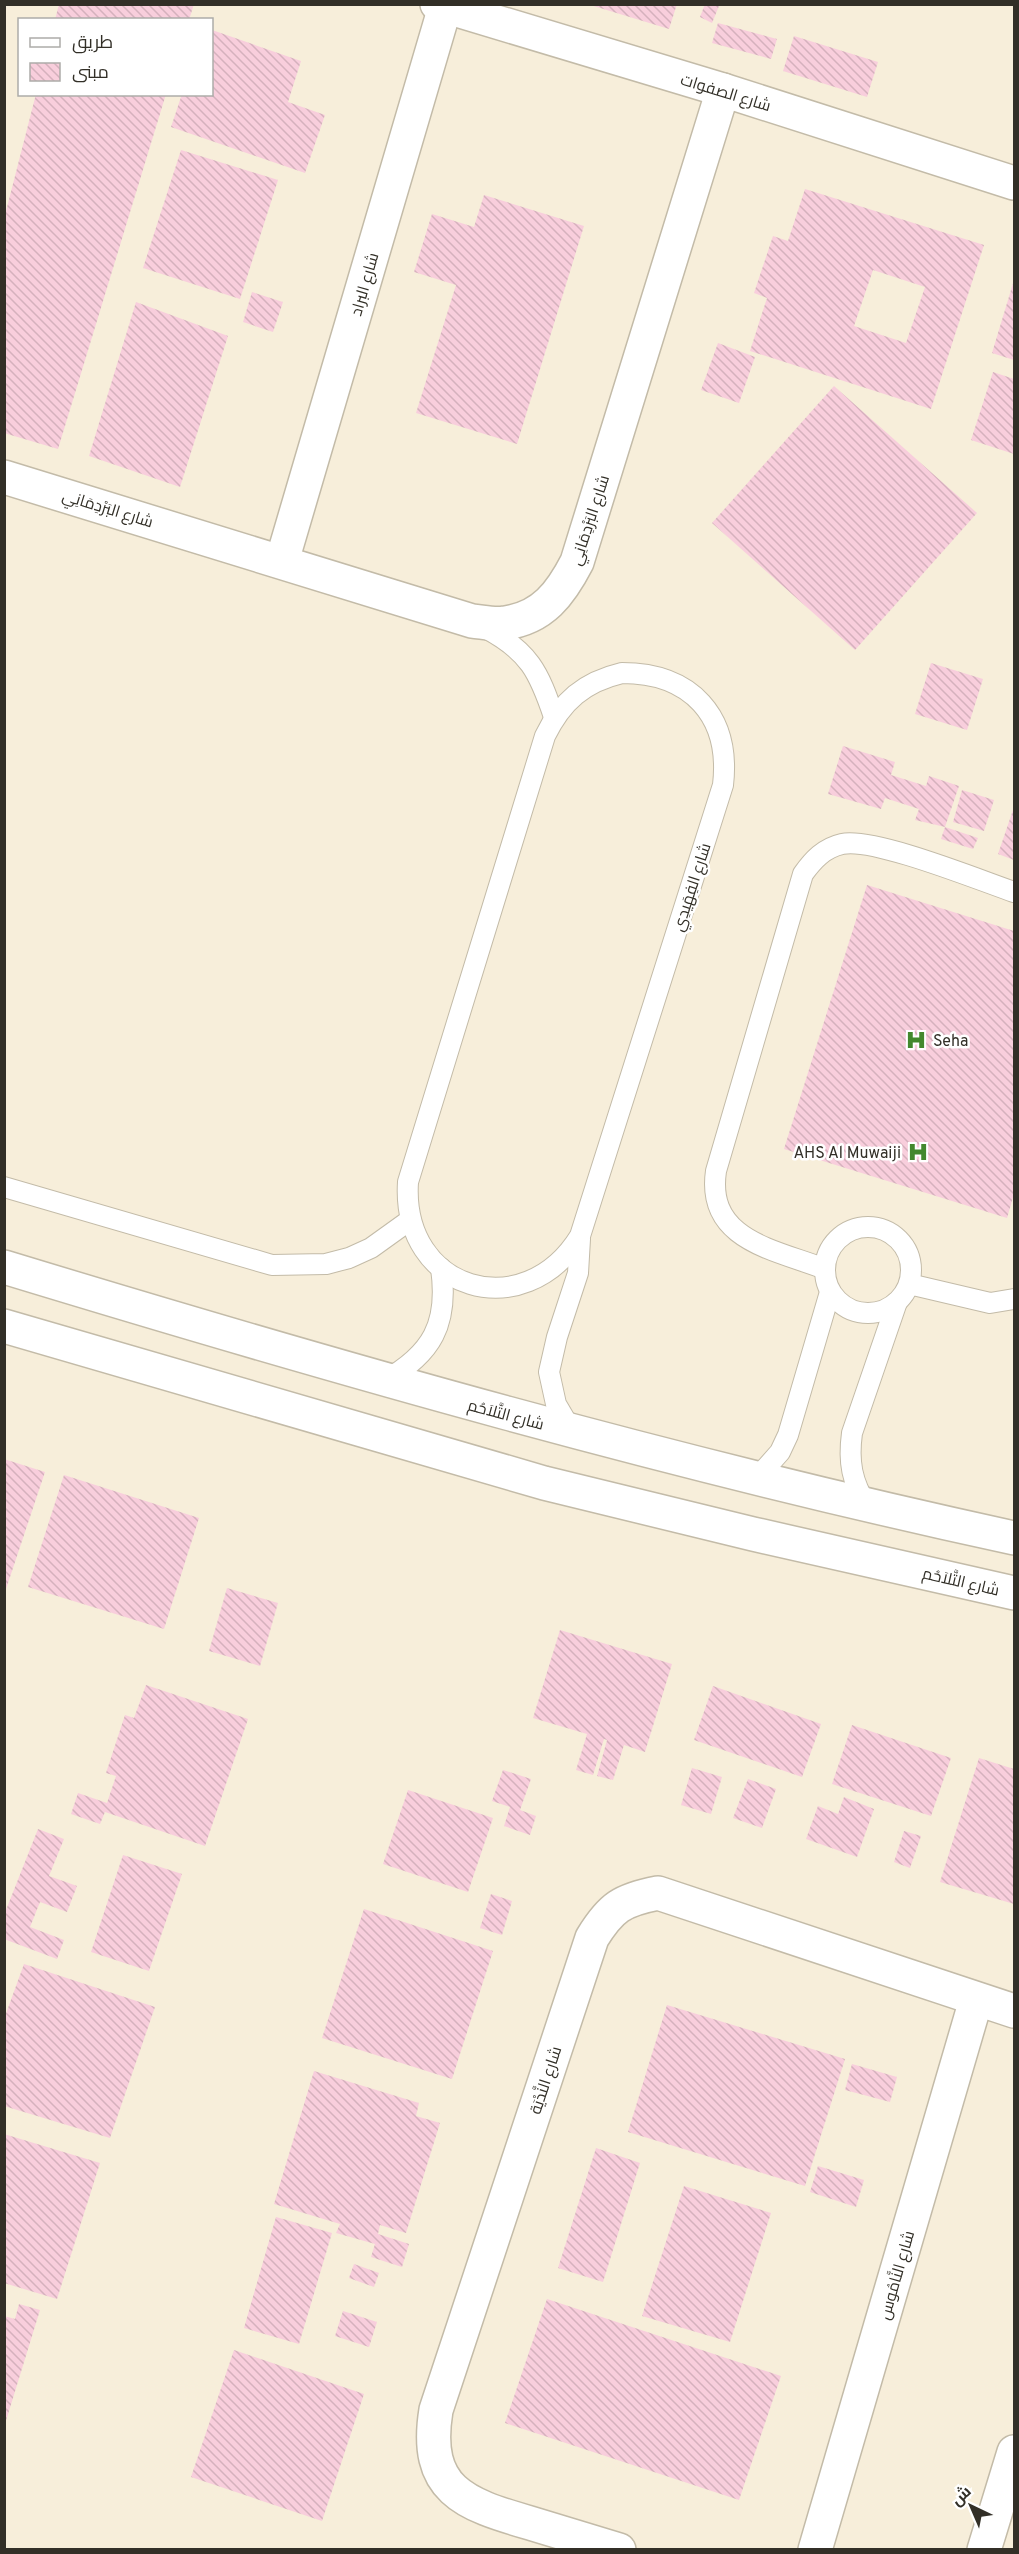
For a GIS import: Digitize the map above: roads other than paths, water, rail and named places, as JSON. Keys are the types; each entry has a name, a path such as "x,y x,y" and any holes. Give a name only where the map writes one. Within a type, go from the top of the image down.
{"street":[{"name":"شارع الصفوات","path":"441,6 723,90 1014,183"},
{"name":"شارع البراد","path":"282,561 441,6"},
{"name":"شارع البَرْدِمَانِي","path":"4,477 472,621 505,623 537,613 562,591 578,562 723,90"},
{"name":"شارع التَّلاَحُم","path":"4,1267 384,1381 573,1433 867,1506 1014,1538"},
{"name":"شارع التَّلاَحُم","path":"4,1326 544,1483 753,1534 1014,1593"},
{"name":"شارع النَّدْيَة","path":"619,2550 486,2510 464,2499 447,2482 435,2460 432,2435 436,2410 592,1938 607,1914 630,1898 658,1893 1014,2011"},
{"name":"شارع النَّامُوس","path":"815,2550 976,2000"},
{"path":"984,2550 1014,2452"}],"lane":[{"path":"472,621 511,642 527,658 544,686 554,717"},
{"name":"شارع الفِهَيدِي","path":"622,673 643,673 663,678 681,686 709,711 718,728 725,765 723,785 580,1236 570,1253 555,1268 537,1279 517,1286 496,1288 458,1279 427,1255 410,1221 407,1202 408,1182 545,736 554,717 567,700 602,678 622,673"},
{"path":"825,1269 743,1236 728,1225 718,1209 713,1190 716,1171 803,874 813,860 826,850 858,843 1014,892"},
{"path":"4,1186 272,1265 317,1265 349,1258 371,1248 410,1221"},
{"path":"756,1479 780,1452 788,1435 830,1292 825,1269 827,1256 833,1244 855,1228 869,1227 894,1235 903,1245 911,1270 909,1284 897,1302 852,1433 849,1453 851,1472 857,1490 867,1506"},
{"name":"شارع الفِهَيدِي","path":"573,1433 556,1404 549,1372 556,1337 578,1273 580,1236"},
{"path":"384,1381 408,1367 427,1347 440,1323 445,1296 441,1268"},
{"path":"909,1284 990,1303 1014,1299"},
{"path":"830,1292 840,1303 854,1311 869,1313 884,1310 897,1302"}],"place":[{"name":"Seha","path":"916,1040"},
{"name":"AHS Al Muwaiji","path":"918,1152"}]}
